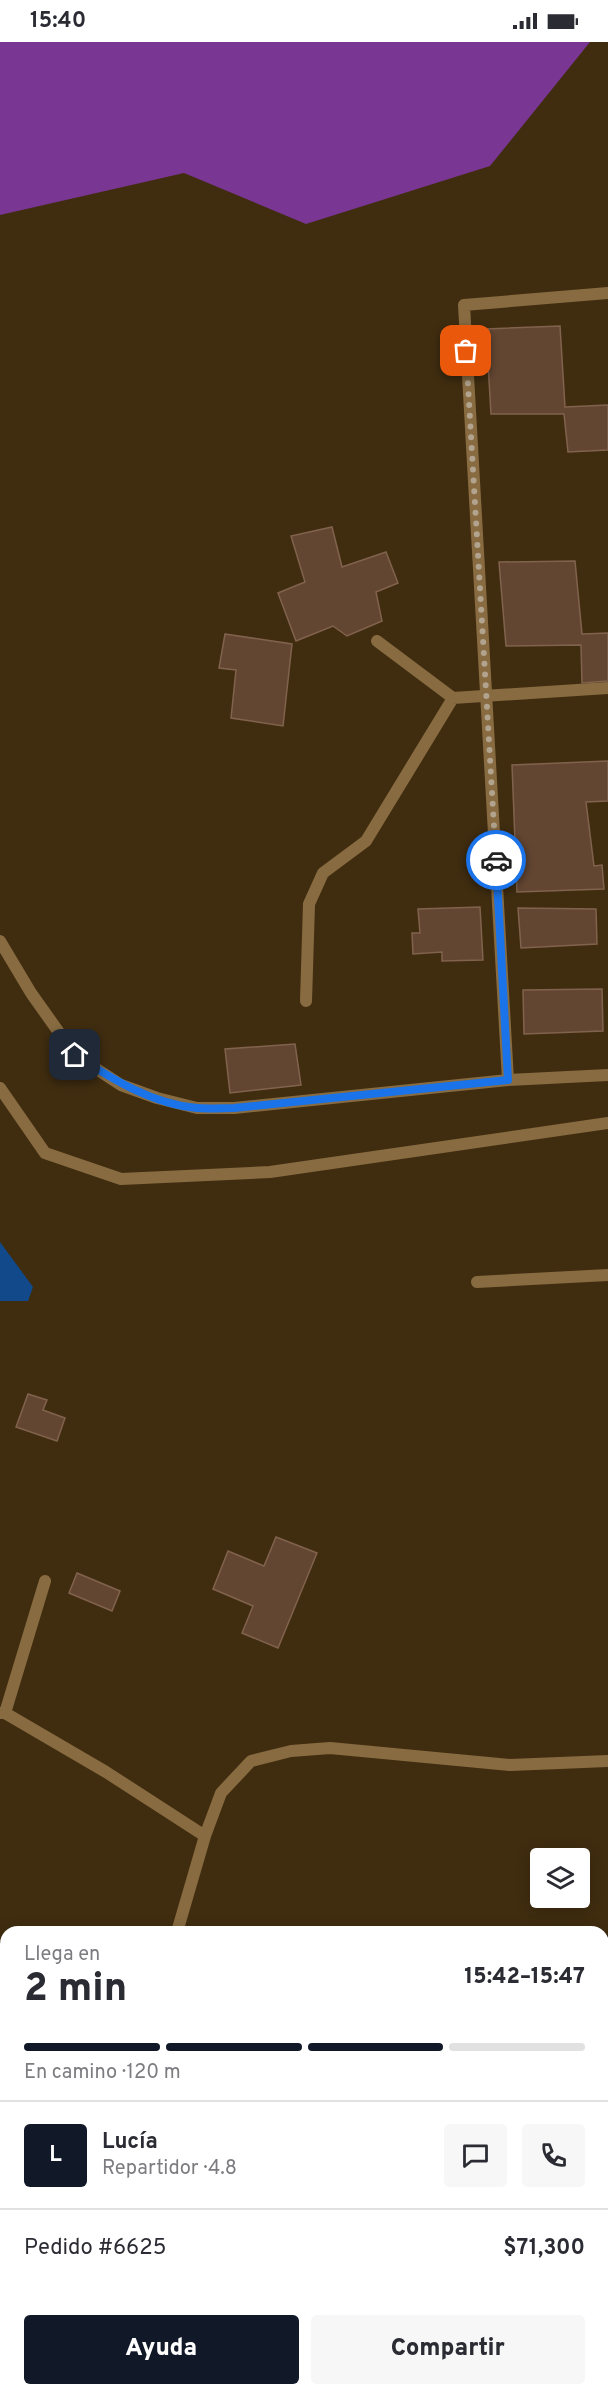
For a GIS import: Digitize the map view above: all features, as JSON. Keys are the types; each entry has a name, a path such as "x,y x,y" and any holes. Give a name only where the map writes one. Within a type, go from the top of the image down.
{"street":[{"path":"508,1080 464,305 608,293"},
{"path":"377,641 453,698 608,688"},
{"path":"306,1001 309,904 323,873 366,842 453,698"},
{"path":"0,941 31,993 75,1055 121,1084 157,1098 197,1108 234,1108 508,1080 608,1075"},
{"path":"0,1088 45,1153 121,1179 270,1172 608,1123"},
{"path":"477,1282 608,1275"},
{"path":"45,1581 2,1713 106,1772 205,1836"},
{"path":"179,1926 205,1836 221,1793 251,1761 291,1751 330,1748 510,1765 608,1761"}],"shaded area":[{"path":"0,42 590,42 490,166 306,224 184,173 0,215"}],"water":[{"path":"0,1242 33,1287 28,1301 0,1301"}],"building":[{"path":"560,326 565,407 608,405 608,450 568,452 564,414 491,414 486,329"},
{"path":"332,527 342,567 386,552 398,583 376,592 382,621 347,636 333,626 296,641 278,593 305,582 291,536"},
{"path":"575,561 582,634 608,633 608,681 582,683 581,645 506,646 499,562"},
{"path":"225,634 292,644 283,726 231,718 236,670 219,668"},
{"path":"608,761 608,801 586,802 594,866 602,865 604,889 517,892 512,765"},
{"path":"480,907 483,960 442,961 442,952 413,954 412,933 420,933 418,909"},
{"path":"518,908 596,909 597,944 521,948"},
{"path":"602,989 603,1031 524,1034 523,990"},
{"path":"295,1044 301,1085 230,1093 225,1049"},
{"path":"28,1394 47,1400 43,1410 65,1418 57,1441 16,1427"},
{"path":"276,1537 317,1553 278,1648 242,1633 253,1606 213,1589 228,1551 264,1566"},
{"path":"77,1573 120,1591 112,1611 69,1593"}],"way so far":[{"path":"466,351 496,860"}],"route":[{"path":"75,1055 121,1084 157,1098 197,1108 234,1108 508,1080 496,860"}]}
